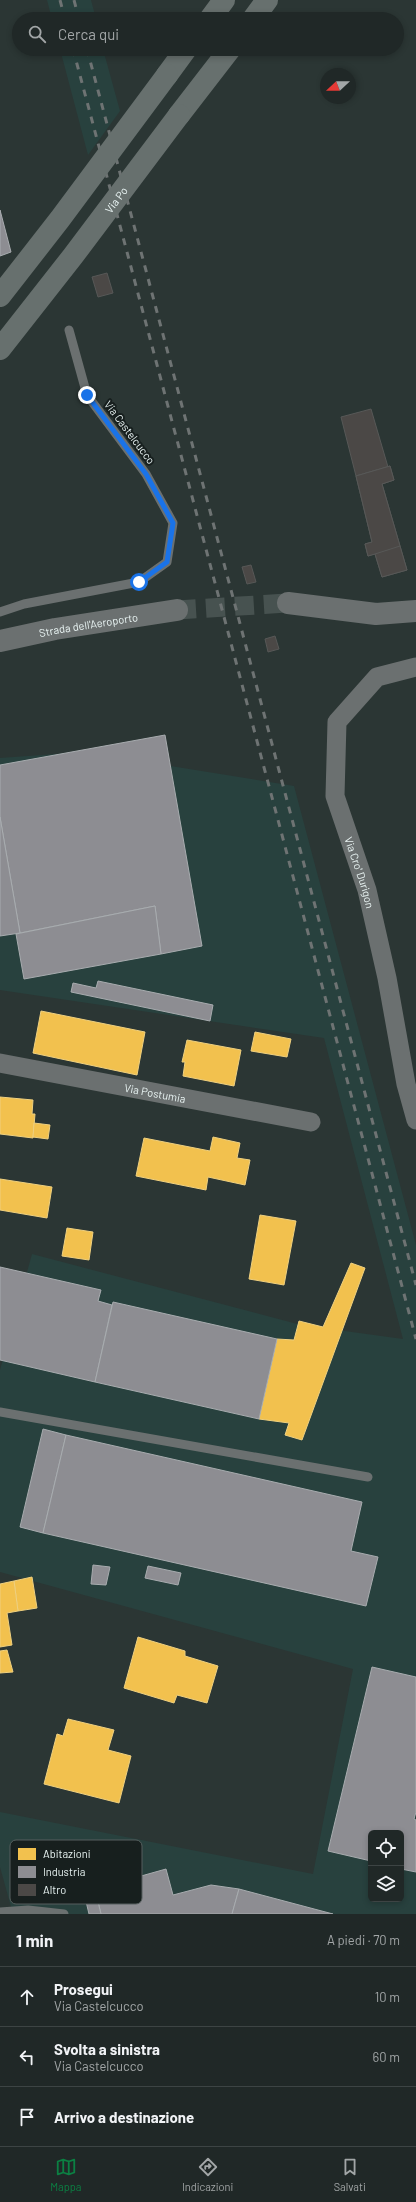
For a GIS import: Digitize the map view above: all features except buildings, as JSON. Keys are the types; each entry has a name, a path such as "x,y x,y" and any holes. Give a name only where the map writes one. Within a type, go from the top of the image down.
{"highway":[{"path":"215,12 224,0"},
{"path":"258,12 267,0"},
{"path":"0,296 181,56"},
{"name":"Via Po","path":"0,349 73,256 225,56"}],"street":[{"path":"288,603 376,614 416,611"},
{"name":"Strada dell'Aeroporto","path":"0,641 55,629 178,610"},
{"name":"Via Cro' Durigon","path":"416,667 377,678 337,722 335,796 367,890 387,978 406,1084 416,1120"},
{"name":"Via Postumia","path":"0,1063 311,1122"}],"lane":[{"name":"Via Castelcucco","path":"0,612 24,604 139,582 167,562 173,523 146,474 87,395 69,330"},
{"path":"0,1412 368,1477"},
{"path":"0,1912 28,1910 64,1914"}],"shaded area":[{"path":"47,0 91,0 94,12 50,12"},
{"path":"62,56 105,56 120,111 88,155"},
{"path":"84,752 294,786 416,1245 416,1914 13,1914 10,1904 142,1904 142,1840 313,1874 353,1669 0,1572 0,1370 32,1254 301,1325 403,1339 324,1038 0,990 0,758"},
{"path":"0,1812 141,1840 10,1840 10,1903 0,1867"}],"tunnel":[{"path":"177,610 288,603"}],"railway":[{"path":"60,0 63,12"},
{"path":"74,0 77,12"},
{"path":"75,56 416,1339"},
{"path":"89,56 416,1285"}],"route":[{"path":"87,395 116,436 146,474 173,523 167,562 139,582"}]}
